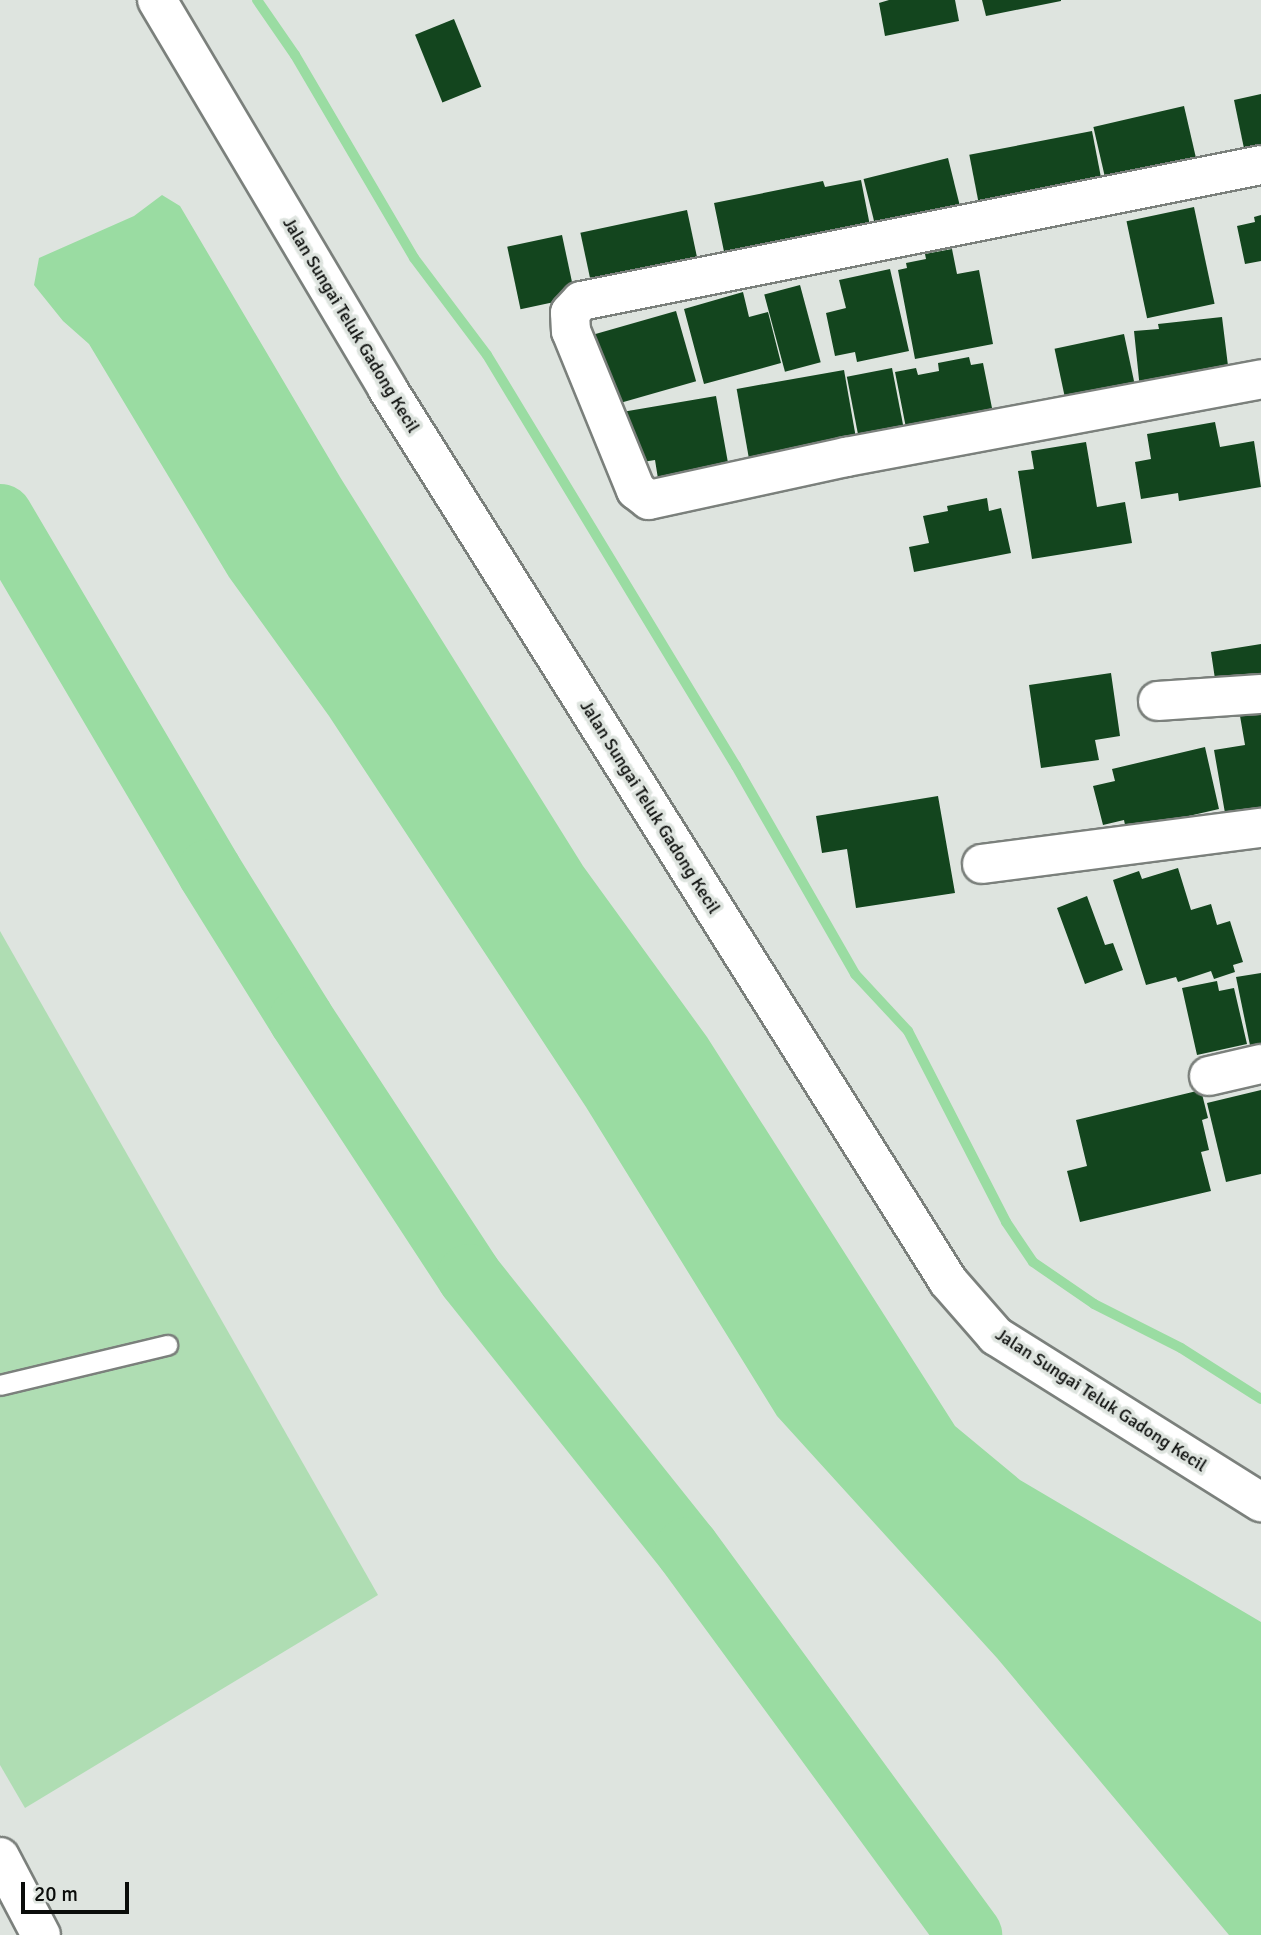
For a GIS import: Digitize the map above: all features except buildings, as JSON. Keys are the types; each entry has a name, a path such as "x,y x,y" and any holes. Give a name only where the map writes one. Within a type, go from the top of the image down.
{"street":[{"name":"Jalan Sungai Teluk Gadong Kecil","path":"157,0 387,388 948,1281 996,1336 1261,1503"},
{"path":"1261,165 581,301 570,313 570,331 636,490 649,500 846,457 1261,379"},
{"path":"1158,701 1261,694"},
{"path":"982,864 1261,828"},
{"path":"1209,1076 1261,1064"},
{"path":"0,1857 41,1935"}],"lane":[{"path":"0,1385 167,1345"}],"shaded area":[{"path":"162,195 180,206 340,477 583,866 707,1037 955,1426 1020,1480 1261,1622 1261,1935 1229,1935 997,1658 777,1416 586,1107 329,716 229,577 89,344 63,321 34,285 39,258 134,216"},
{"path":"0,931 378,1595 25,1808 0,1765"}],"waterway":[{"path":"257,0 295,55 414,258 487,355 736,766 855,974 908,1031 1006,1222 1033,1262 1094,1304 1181,1348 1261,1399"},
{"path":"0,516 209,871 301,1019 469,1276 687,1549 969,1935"}]}
